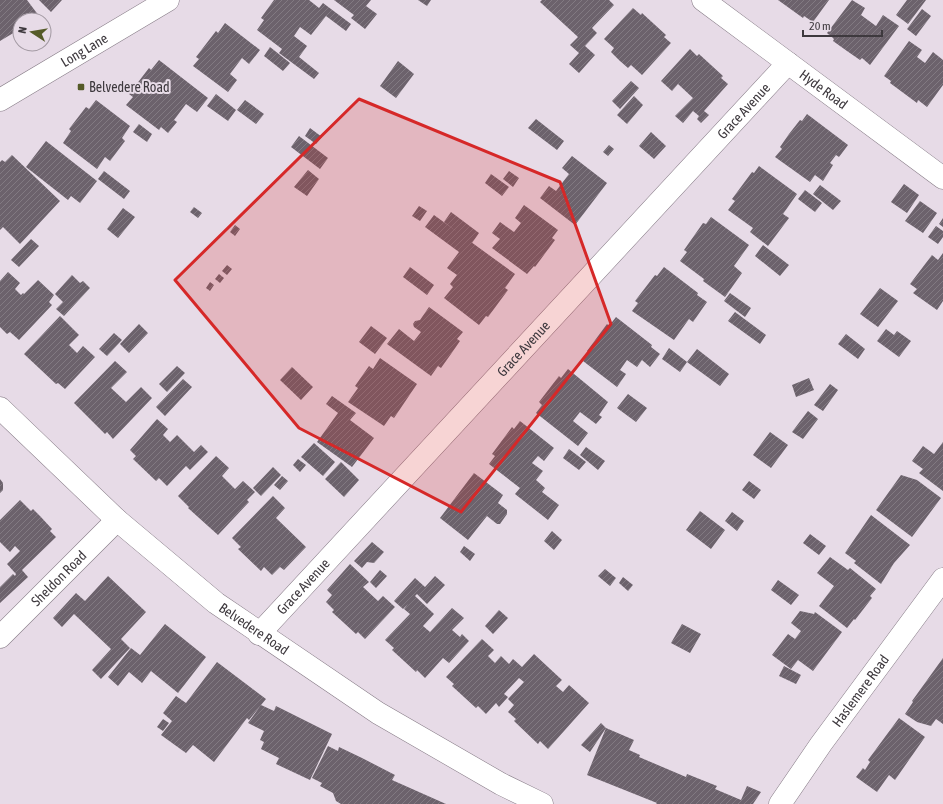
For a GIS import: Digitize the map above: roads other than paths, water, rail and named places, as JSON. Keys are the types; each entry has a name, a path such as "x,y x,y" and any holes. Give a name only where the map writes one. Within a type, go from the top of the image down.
{"street":[{"name":"Hyde Road","path":"703,0 943,178"},
{"name":"Long Lane","path":"0,100 161,2"},
{"name":"Grace Avenue","path":"259,634 788,63"},
{"name":"Belvedere Road","path":"0,408 117,520 216,604 378,713 500,784 542,804"},
{"name":"Sheldon Road","path":"0,637 117,520"},
{"name":"Haslemere Road","path":"780,804 821,744 943,579"}],"place":[{"name":"Belvedere Road","path":"81,87"}]}
